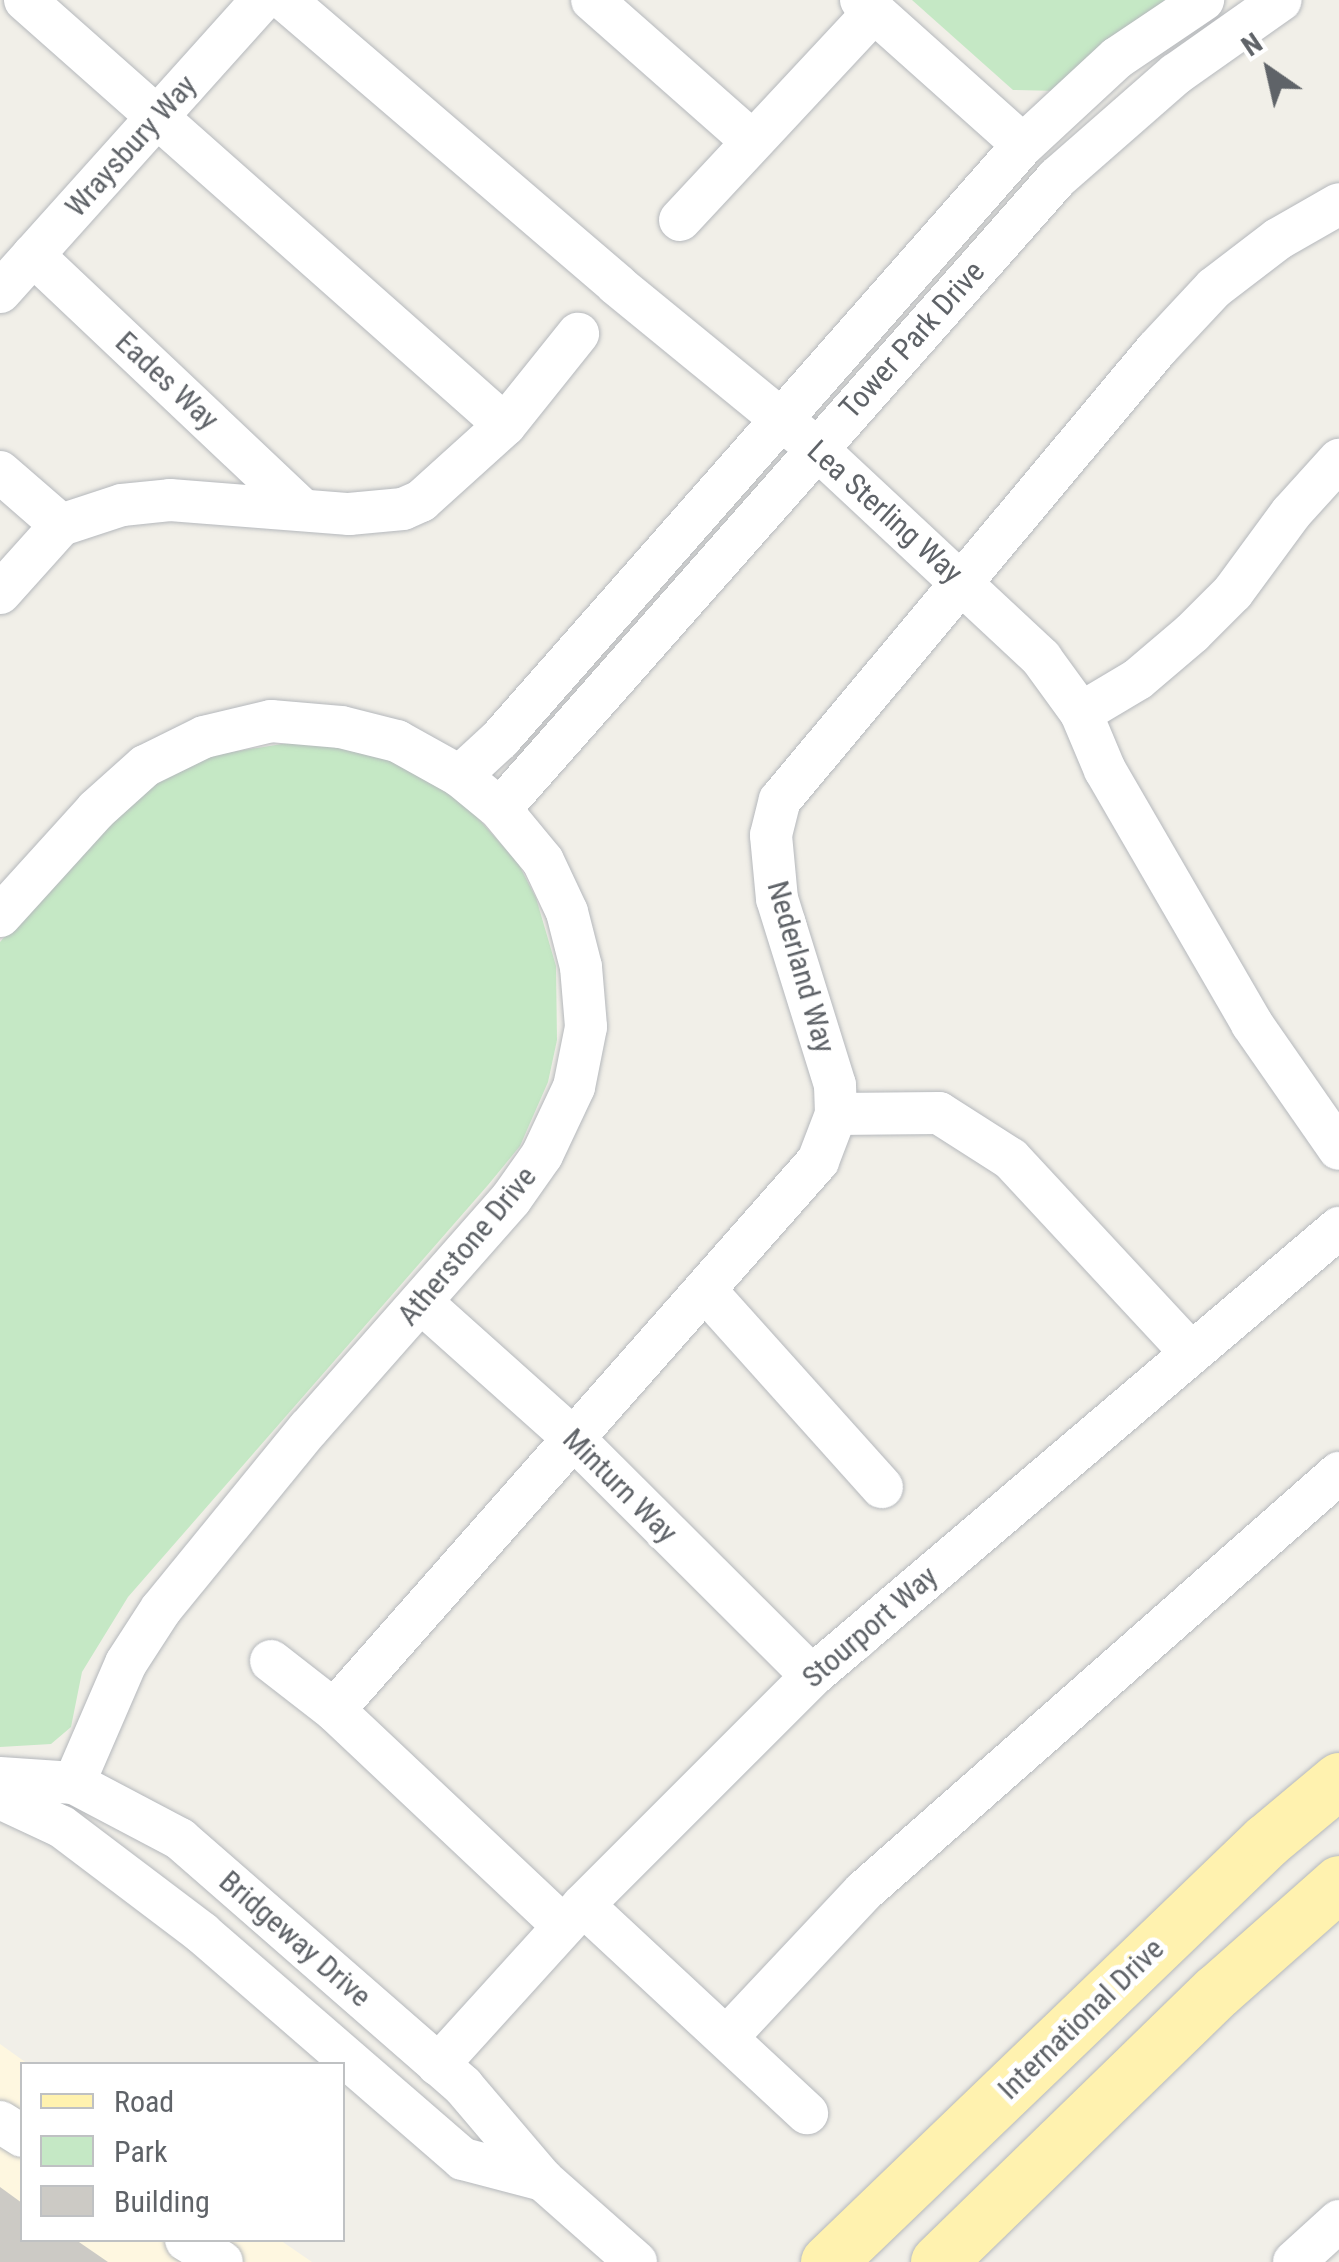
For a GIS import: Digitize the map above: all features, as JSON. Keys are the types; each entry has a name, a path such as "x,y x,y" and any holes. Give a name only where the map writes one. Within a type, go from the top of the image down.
{"main road":[{"name":"International Drive","path":"828,2262 1266,1841 1339,1780"},
{"path":"938,2262 1203,2004 1339,1883"}],"street":[{"path":"0,16 14,0"},
{"path":"25,0 505,425"},
{"name":"Wraysbury Way","path":"0,292 262,0"},
{"name":"Lea Sterling Way","path":"285,0 799,434 1042,658 1081,713 1105,770 1252,1024 1339,1149"},
{"path":"592,0 752,141"},
{"name":"Tower Park Drive","path":"500,809 1023,145 1117,58 1203,0"},
{"name":"Tower Park Drive","path":"460,776 1058,178 1176,74 1281,0"},
{"path":"680,220 867,6 1023,145"},
{"name":"Nederland Way","path":"334,1710 818,1161 836,1114 835,1085 777,899 771,835 780,800 1156,350 1214,288 1278,240 1339,204"},
{"name":"Eades Way","path":"33,254 301,508"},
{"path":"0,594 61,525 89,513 151,500 350,514 403,508 440,488 505,425 578,334"},
{"path":"0,472 61,525"},
{"path":"1081,713 1138,679 1192,633 1334,479"},
{"name":"Atherstone Drive","path":"0,916 96,810 145,766 204,737 271,721 341,726 398,740 460,776 500,809 543,861 567,912 581,967 586,1027 574,1087 542,1155 512,1199 308,1429 160,1609 126,1664 74,1784"},
{"path":"836,1114 939,1113 1011,1159 1191,1353"},
{"name":"Stourport Way","path":"438,2065 573,1916 812,1676 1339,1228"},
{"path":"705,1290 882,1487"},
{"name":"Minturn Way","path":"422,1303 575,1440 812,1676"},
{"path":"727,2037 864,1891 1339,1473"},
{"path":"270,1661 334,1710 573,1916 727,2037 807,2113"},
{"name":"Bridgeway Drive","path":"0,1778 74,1784 180,1840 463,2086 543,2180 636,2262"},
{"name":"Bridgeway Drive","path":"0,1798 62,1827 202,1932 463,2159 543,2180"},
{"path":"1294,2262 1339,2221"},
{"path":"189,2242 222,2262"}],"shaded area":[{"path":"0,2044 25,2062 20,2062 20,2242 283,2242 312,2262 0,2262"}],"green space":[{"path":"912,0 1167,0 1059,91 1013,90"},
{"path":"288,743 321,743 392,761 420,773 467,806 518,863 536,898 556,966 557,1040 548,1082 520,1146 128,1597 82,1672 71,1727 51,1744 0,1747 0,942 113,814 144,789 213,755"}],"building":[{"path":"0,2187 20,2202 20,2242 79,2242 108,2262 0,2262"}]}
